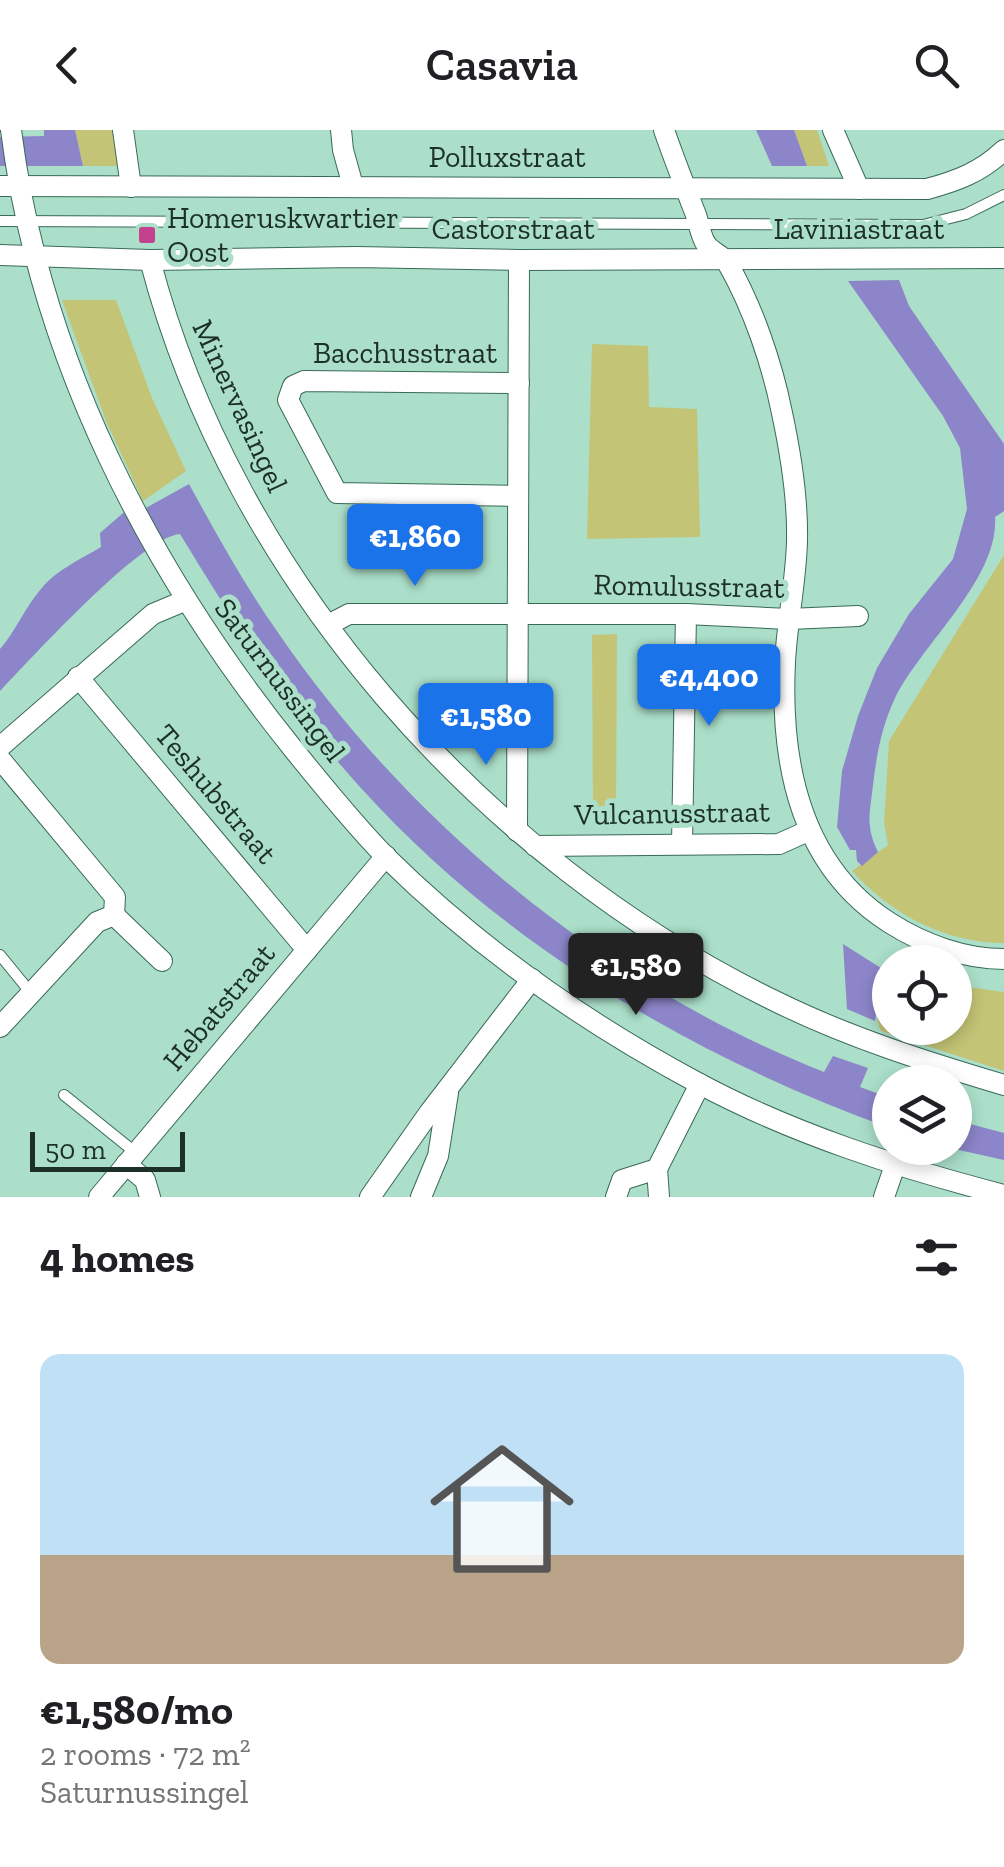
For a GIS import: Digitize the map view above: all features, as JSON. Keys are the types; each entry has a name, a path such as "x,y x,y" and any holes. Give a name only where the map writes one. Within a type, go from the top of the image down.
{"street":[{"path":"123,130 132,187"},
{"path":"340,130 353,186"},
{"path":"664,130 706,246 726,259 766,352 793,468 797,538 785,663 788,746 794,790 808,831 843,884 876,914 908,935 935,946 1004,959"},
{"path":"833,130 859,189"},
{"name":"Saturnussingel","path":"11,131 12,181 34,256 86,408 130,503 184,601 260,709 322,786 386,856 480,939 602,1027 700,1084 796,1128 872,1149"},
{"name":"Polluxstraat","path":"12,181 132,187 927,188 960,180 989,164 1004,150"},
{"name":"Castorstraat","path":"0,255 150,260 726,259"},
{"name":"Laviniastraat","path":"726,259 1000,264"},
{"name":"Minervasingel","path":"150,260 178,346 216,436 261,524 328,625 432,750 517,831 640,924 776,1002 853,1036 906,1065"},
{"path":"517,831 519,260"},
{"name":"Bacchusstraat","path":"518,383 304,381 293,386 288,400 337,494 518,496"},
{"path":"0,747 153,614 184,601"},
{"name":"Romulusstraat","path":"328,625 349,614 686,614 789,619 858,616"},
{"path":"682,844 686,614"},
{"name":"Teshubstraat","path":"78,677 307,950"},
{"path":"0,760 115,898 114,915"},
{"name":"Vulcanusstraat","path":"535,846 780,844 808,831"},
{"name":"Hebatstraat","path":"99,1197 386,856"},
{"path":"114,915 162,960"},
{"path":"0,1028 97,922 114,915"},
{"path":"370,1197 532,980"},
{"name":"Minervasingel","path":"972,1082 1004,1086"},
{"path":"659,1197 657,1168 700,1084"},
{"path":"421,1197 438,1156 448,1091"},
{"path":"131,1158 150,1197"},
{"path":"884,1197 895,1165"},
{"name":"Saturnussingel","path":"918,1165 979,1193 1004,1195"},
{"path":"616,1197 622,1180 657,1168"}],"lane":[{"path":"0,222 923,225 966,214 1004,195"},
{"path":"0,955 32,994"},
{"path":"64,1095 131,1158"}],"shaded area":[{"path":"44,130 75,130 83,166 0,166 0,137 44,136"},
{"path":"75,130 115,130 121,166 83,166"},
{"path":"756,130 794,130 807,166 772,166"},
{"path":"794,130 817,130 829,166 807,166"},
{"path":"899,280 909,306 1004,444 1004,511 995,517 993,540 973,586 908,676 891,707 878,750 870,811 871,834 878,852 862,866 856,850 850,850 837,827 842,771 858,716 877,668 909,614 953,559 967,509 960,448 943,416 848,281"},
{"path":"62,300 116,300 152,398 186,471 143,501 106,421"},
{"path":"592,344 648,346 649,407 697,409 700,537 587,539"},
{"path":"189,484 255,597 331,704 389,771 519,893 665,994 743,1036 824,1072 833,1056 868,1068 860,1087 872,1091 872,1121 743,1067 673,1030 604,990 476,897 416,844 334,758 264,665 180,534 162,540 114,576 0,691 0,649 35,596 69,565 101,547 100,533 137,501 144,509"},
{"path":"1004,555 1004,943 961,938 920,923 884,900 852,871 888,845 884,823 889,741"},
{"path":"617,634 616,811 593,810 592,635"},
{"path":"843,944 872,962 872,1020 847,1009"},
{"path":"972,987 1004,992 1004,1071 924,1045 972,1045"},
{"path":"972,1125 1004,1133 1004,1160 972,1153"}],"place":[{"name":"Homeruskwartier Oost","path":"147,235"}]}
